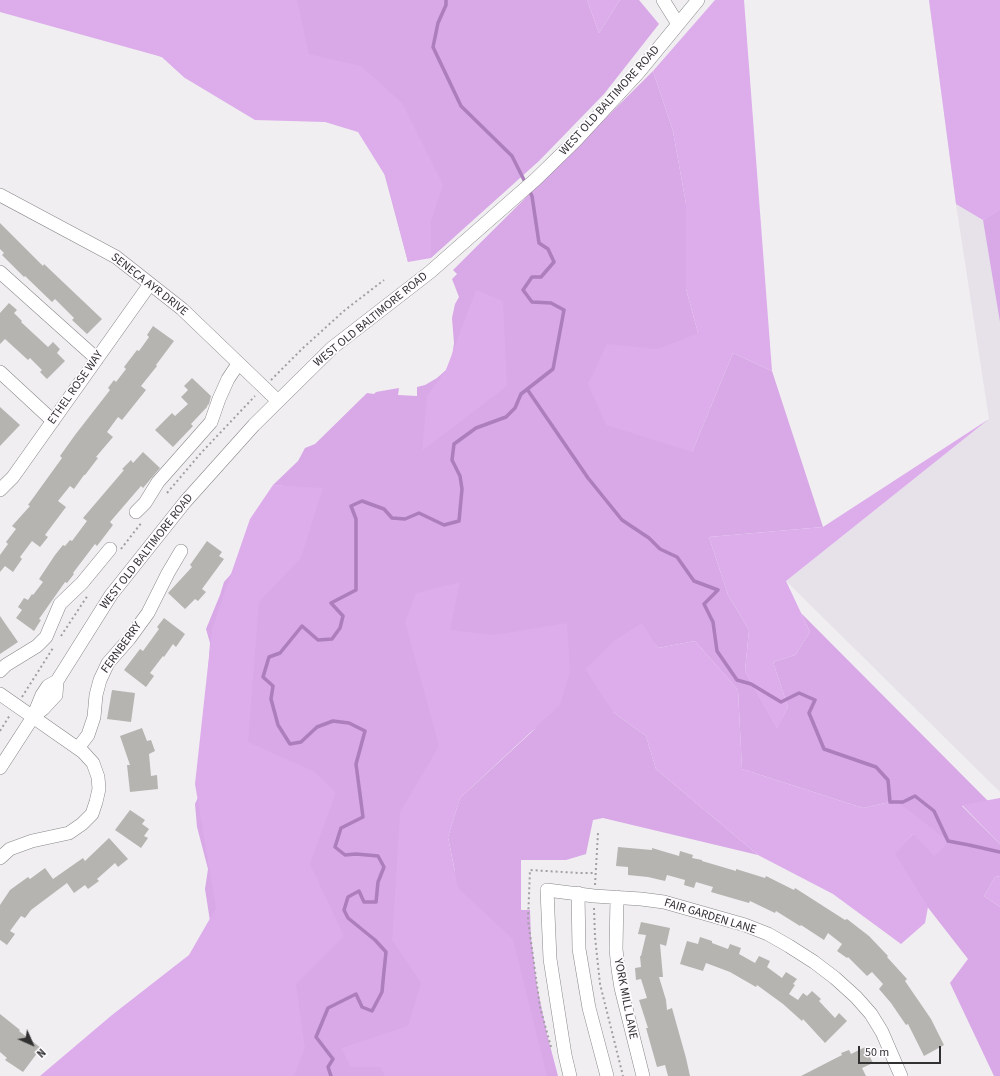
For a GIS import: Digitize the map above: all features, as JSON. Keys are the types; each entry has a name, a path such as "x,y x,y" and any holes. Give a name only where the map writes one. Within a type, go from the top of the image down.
{"street":[{"path":"663,0 678,24"},
{"name":"WEST OLD BALTIMORE ROAD","path":"0,768 33,717 56,695 57,682 111,595 185,502 249,431 332,348 430,272 536,179 576,140 638,73 698,0"},
{"name":"SENECA AYR DRIVE","path":"0,195 116,257 182,309 278,401"},
{"path":"0,272 97,359"},
{"name":"ETHEL ROSE WAY","path":"0,490 14,477 150,284"},
{"path":"136,512 145,503 158,482 211,422 228,379 238,364"},
{"path":"0,372 53,421"},
{"path":"0,671 6,665 37,646 46,637 60,604 82,583 110,548"},
{"name":"FERNBERRY","path":"78,748 88,734 94,717 96,695 100,680 108,664 130,639 148,613 168,573 181,552"},
{"path":"0,694 83,752 93,763 98,778 99,789 92,814 70,833 32,841 10,849 0,858"},
{"name":"FAIR GARDEN LANE","path":"570,1076 550,960 547,890 594,896 641,898 664,902 745,925 768,934 814,962 856,997 871,1014 882,1032 901,1076"},
{"path":"578,893 579,949 587,1000 607,1076"},
{"name":"YORK MILL LANE","path":"617,897 616,949 618,969 635,1048 643,1076"}],"path":[{"path":"598,833 594,896 595,937 600,984 623,1076"}],"shaded area":[{"path":"0,0 587,0 599,33 620,0 639,0 659,24 604,94 539,161 431,258 431,244 408,262 379,154 363,116 185,78 162,57"},
{"path":"0,0 297,0 309,54 361,66 402,103 443,185 431,221 431,258 408,262 386,177 358,132 325,122 255,120 185,78 162,57 0,12"},
{"path":"587,0 620,0 599,33"},
{"path":"715,0 744,0 772,371 733,353 692,452 606,425 588,384 607,344 658,349 698,333 686,289 686,204 673,131 653,71"},
{"path":"929,0 1000,0 1000,792 786,581 989,419 956,204"},
{"path":"929,0 1000,0 1000,209 983,220 956,204"},
{"path":"653,71 673,131 686,204 686,289 698,333 692,452 733,353 772,371 823,527 709,537 728,595 749,630 745,671 777,728 788,707 773,662 795,655 810,632 801,613 988,801 962,806 1000,844 1000,876 995,877 984,896 1000,907 1000,1076 994,1076 950,983 968,959 926,905 894,854 913,834 898,802 890,802 863,808 742,769 738,690 695,641 658,648 655,644 613,712 646,736 656,769 758,855 603,818 593,820 586,854 566,860 521,860 521,910 530,910 531,937 537,986 558,1076 41,1076 215,953 205,889 208,869 197,827 195,804 200,793 210,643 206,629 224,582 239,565 284,486 273,485 298,461 305,448 315,444 367,393 374,394 376,392 399,388 398,395 417,396 417,387 425,385 437,378 446,370 452,357 454,343 452,318 455,304 459,297 452,279 457,274 453,270","holes":["536,728 460,798 448,837 455,872 445,849 452,787"]},
{"path":"1000,209 1000,322 983,220"},
{"path":"476,290 503,301 507,386 422,451 427,396 446,370"},
{"path":"989,419 786,581 810,632 795,655 773,662 788,707 777,729 745,671 749,630 728,595 709,537 823,527"},
{"path":"273,485 323,488 301,558 259,602 248,742 313,771 336,792 310,864 344,936 296,984 305,1048 294,1076 40,1076 112,1015 189,955 216,908 195,784 212,629 250,519"},
{"path":"460,582 450,630 494,635 567,623 570,672 560,705 460,798 448,837 458,888 513,939 547,1076 385,1076 380,1067 351,1067 341,1048 408,1026 421,983 392,940 400,812 439,746 405,622 416,593"},
{"path":"642,623 658,648 695,641 738,690 742,769 863,808 890,802 898,802 948,841 934,856 913,834 895,854 928,907 925,923 901,944 833,894 758,855 656,769 646,736 613,712 585,669 615,640"},
{"path":"1000,798 1000,844 962,805"},
{"path":"1000,876 1000,907 984,896 995,877"}],"building":[{"path":"0,223 43,266 44,264 102,319 87,334 72,320 74,318 55,299 52,302 2,255 4,253 0,249"},
{"path":"9,303 17,310 14,313 22,321 21,322 48,347 53,342 60,349 57,353 65,361 47,379 40,372 42,370 30,358 28,360 5,339 0,344 0,313"},
{"path":"153,326 174,341 141,386 146,390 122,420 118,417 107,432 113,437 96,457 98,458 74,489 70,486 58,501 66,507 45,535 48,537 40,547 32,541 20,557 22,559 13,572 5,566 0,572 0,555 8,544 6,542 16,529 12,526 30,506 28,505 62,458 60,456 110,390 108,388 114,380 116,382 126,369 124,367 137,350 139,351 149,337 147,335"},
{"path":"192,378 211,396 209,404 191,424 193,426 173,447 155,430 172,413 175,416 188,404 181,397 188,390 184,386"},
{"path":"0,407 20,425 0,446"},
{"path":"143,452 160,468 143,488 141,486 110,522 113,525 97,546 95,544 67,583 65,582 39,619 41,620 34,631 16,618 22,610 18,607 24,598 28,600 32,594 33,595 43,582 39,579 55,555 63,545 65,546 70,540 72,541 87,521 83,518 124,470 122,469 131,460 133,463"},
{"path":"207,541 222,552 219,556 224,559 202,589 206,592 198,601 195,599 185,609 168,593 192,567 190,565"},
{"path":"0,616 18,642 0,654"},
{"path":"164,618 185,634 176,647 173,644 150,673 154,676 146,687 124,670 140,649 143,651 159,629 157,627"},
{"path":"112,690 135,693 131,722 107,719"},
{"path":"142,728 147,741 151,740 155,751 149,754 151,776 157,775 158,789 130,792 127,765 130,765 120,736"},
{"path":"130,810 145,820 142,824 149,829 144,836 148,838 141,848 115,830"},
{"path":"109,838 128,859 118,867 115,863 97,879 99,881 88,889 85,885 74,893 67,883 31,910 25,918 21,916 10,931 15,934 7,945 0,940 0,905 10,890 28,877 30,879 45,868 53,879 83,858 85,861"},
{"path":"618,847 652,850 652,848 679,856 680,851 693,855 692,858 736,871 736,869 765,878 766,876 794,890 795,888 845,920 847,919 869,936 907,979 905,981 931,1019 944,1045 924,1056 908,1024 906,1025 891,1003 879,989 883,984 872,972 867,976 848,957 847,958 837,951 842,944 828,933 824,940 776,911 775,913 750,901 749,903 711,892 713,887 696,882 694,888 684,885 685,880 667,875 665,881 648,877 628,875 628,867 616,866"},
{"path":"641,922 670,928 666,946 660,944 663,977 659,977 666,1000 667,1010 672,1008 690,1076 668,1076 665,1065 657,1067 646,1028 648,1028 639,1000 647,998 641,979 636,980 635,968 641,967 640,956 646,935 638,934"},
{"path":"700,937 728,949 730,944 741,948 739,954 755,963 759,956 770,961 767,967 782,978 786,972 797,979 789,994 798,1000 803,993 807,996 812,991 821,999 819,1001 835,1018 839,1013 847,1021 825,1043 803,1019 802,1021 783,1004 757,985 756,987 730,972 706,963 703,971 680,964 687,941 698,944"},
{"path":"0,1014 41,1048 23,1072 5,1060 7,1058 0,1052"},
{"path":"865,1047 873,1063 862,1068 866,1076 801,1076 842,1055 841,1053 849,1050 851,1054"}],"waterway":[{"path":"446,0 446,5 438,23 433,47 461,106 512,156 526,184"},
{"path":"331,1076 328,1067 333,1059 316,1037 328,1008 356,994 362,1007 372,1011 382,992 386,952 375,940 348,918 344,910 348,897 359,891 364,902 376,902 378,882 384,867 378,856 356,854 345,855 335,847 341,828 363,817 356,764 365,731 349,723 333,721 317,727 301,742 290,744 278,725 271,699 273,686 263,677 269,657 280,653 302,626 318,640 332,639 340,628 343,616 331,603 356,590 356,519 351,506 362,501 384,509 392,518 405,519 419,513 444,525 459,521 462,489 460,476 452,460 454,444 476,428 506,417 515,408 521,394 553,369 564,310 551,303 532,302 523,290 532,277 541,277 554,262 548,249 539,243 532,196 529,190"},
{"path":"527,389 588,478 622,520 649,538 660,549 677,557 694,581 718,590 704,604 713,622 717,651 737,680 751,684 781,702 799,693 815,700 809,713 824,749 876,767 888,780 890,802 903,802 915,796 934,811 948,841 1000,852"}]}
